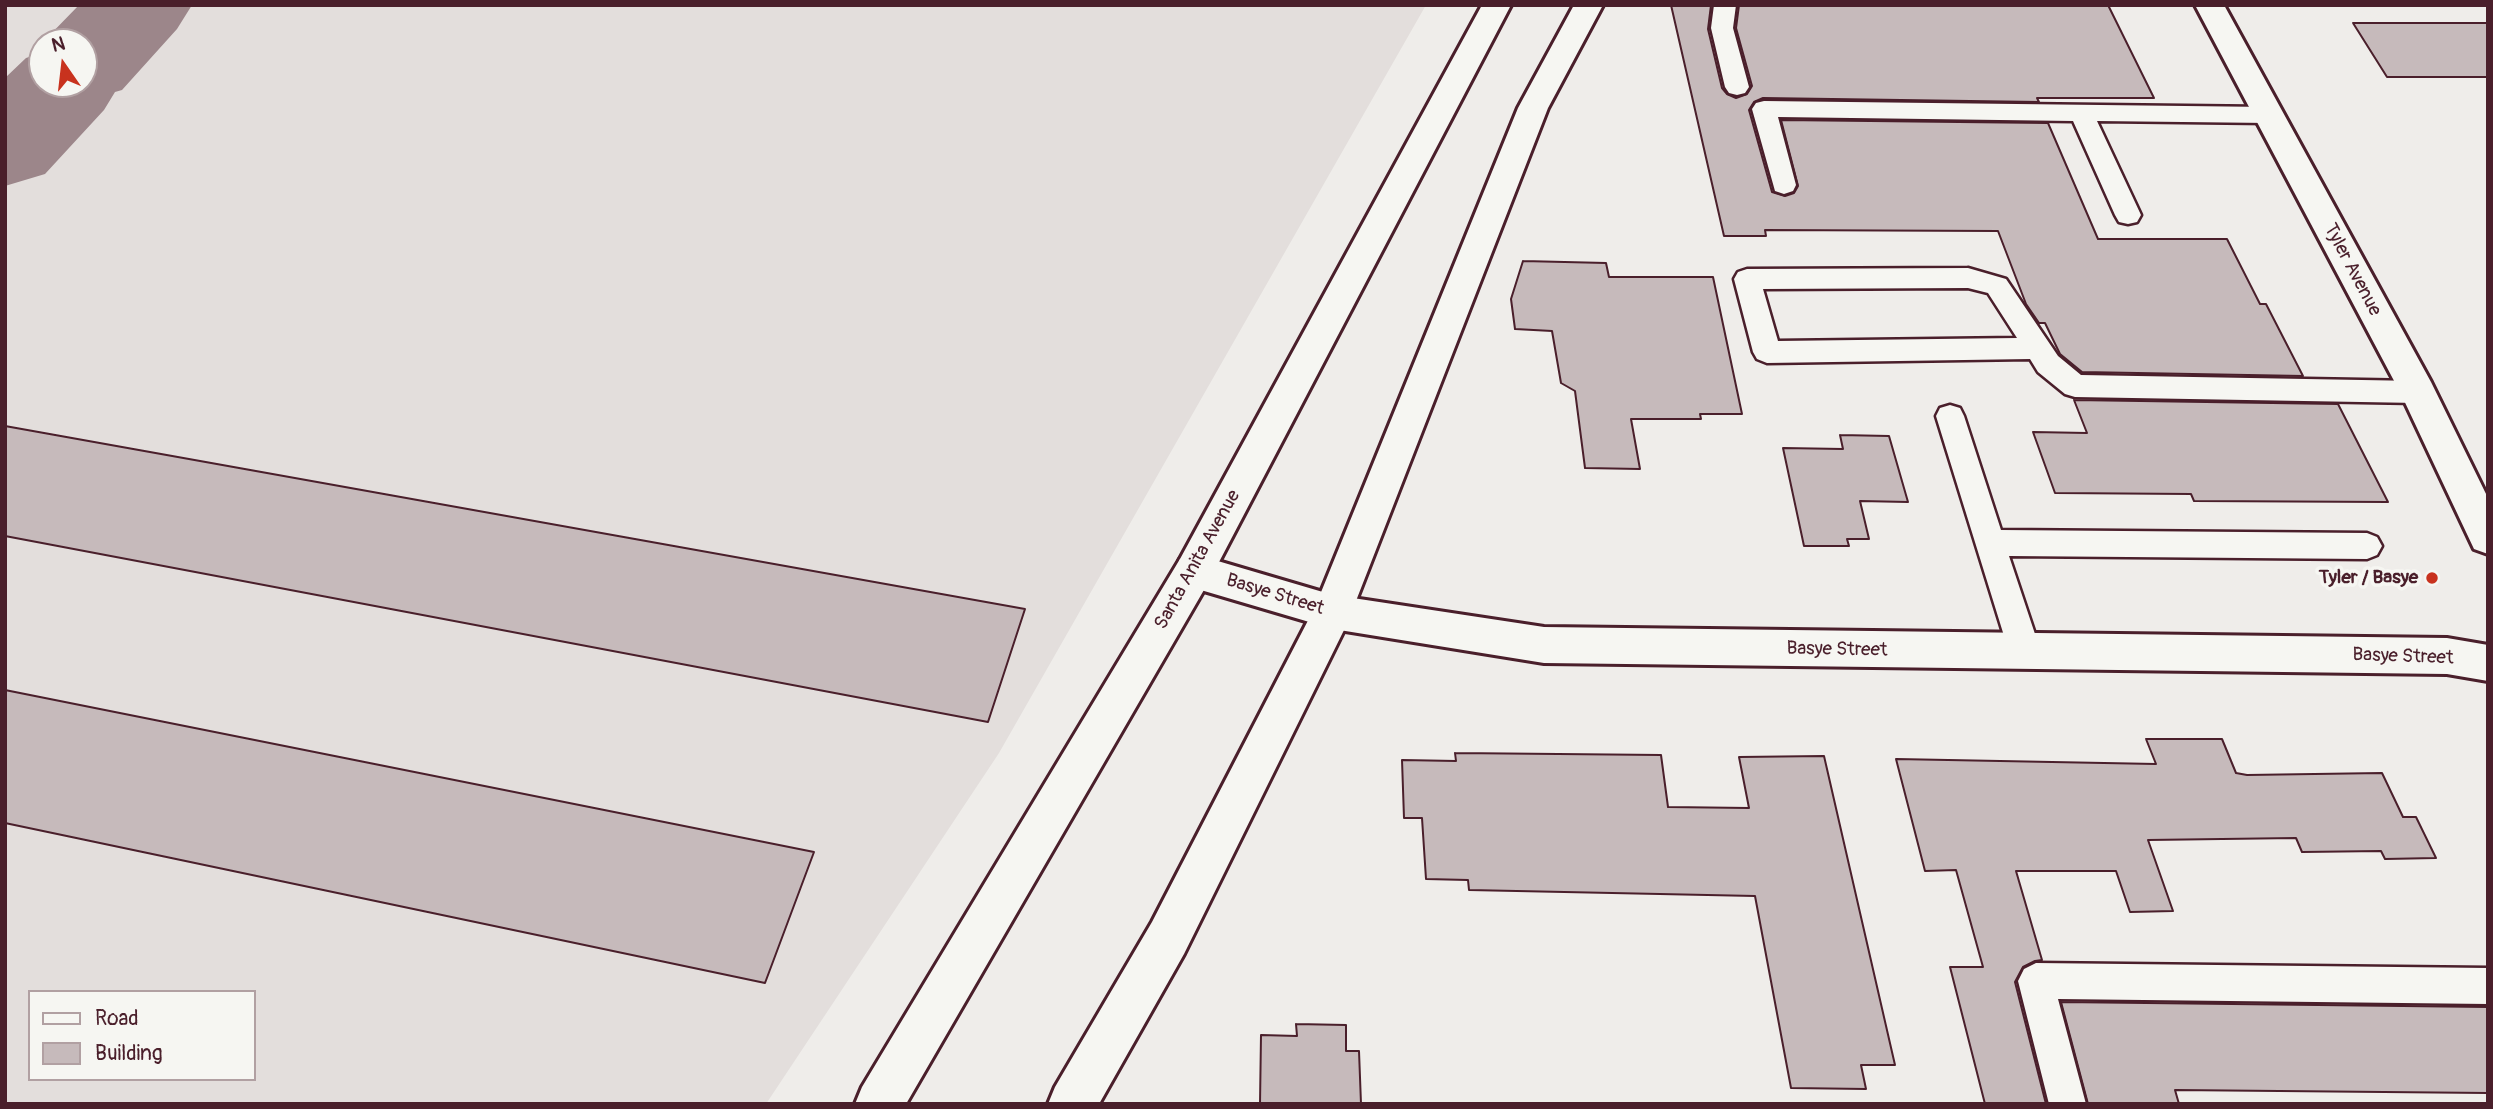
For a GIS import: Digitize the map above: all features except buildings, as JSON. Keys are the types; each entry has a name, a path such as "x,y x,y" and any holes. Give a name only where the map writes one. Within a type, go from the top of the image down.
{"main road":[{"name":"Santa Anita Avenue","path":"878,1104 1194,571 1497,5"},
{"path":"1072,1104 1168,938 1333,612 1533,108 1589,5"},
{"name":"Tyler Avenue","path":"2209,5 2418,392 2488,538"},
{"name":"Basye Street","path":"1194,571 1333,612 1544,645 2447,656 2488,663"}],"lane":[{"path":"1725,5 1722,28 1737,87"},
{"path":"1784,186 1765,109 2269,115"},
{"path":"2081,113 2128,215"},
{"path":"2036,348 1767,352 1746,279 1968,278 1997,286 2048,364 2075,386 2418,392"},
{"path":"1950,416 2025,652"},
{"path":"1991,543 2367,547"},
{"path":"2068,1104 2036,981 2488,986"}],"shaded area":[{"path":"5,5 1426,5 999,753 766,1104 5,1104"}],"taxiway":[{"path":"98,49 140,5"},
{"path":"5,146 51,98"}],"place":[{"name":"Tyler / Basye","path":"2432,578"}]}
